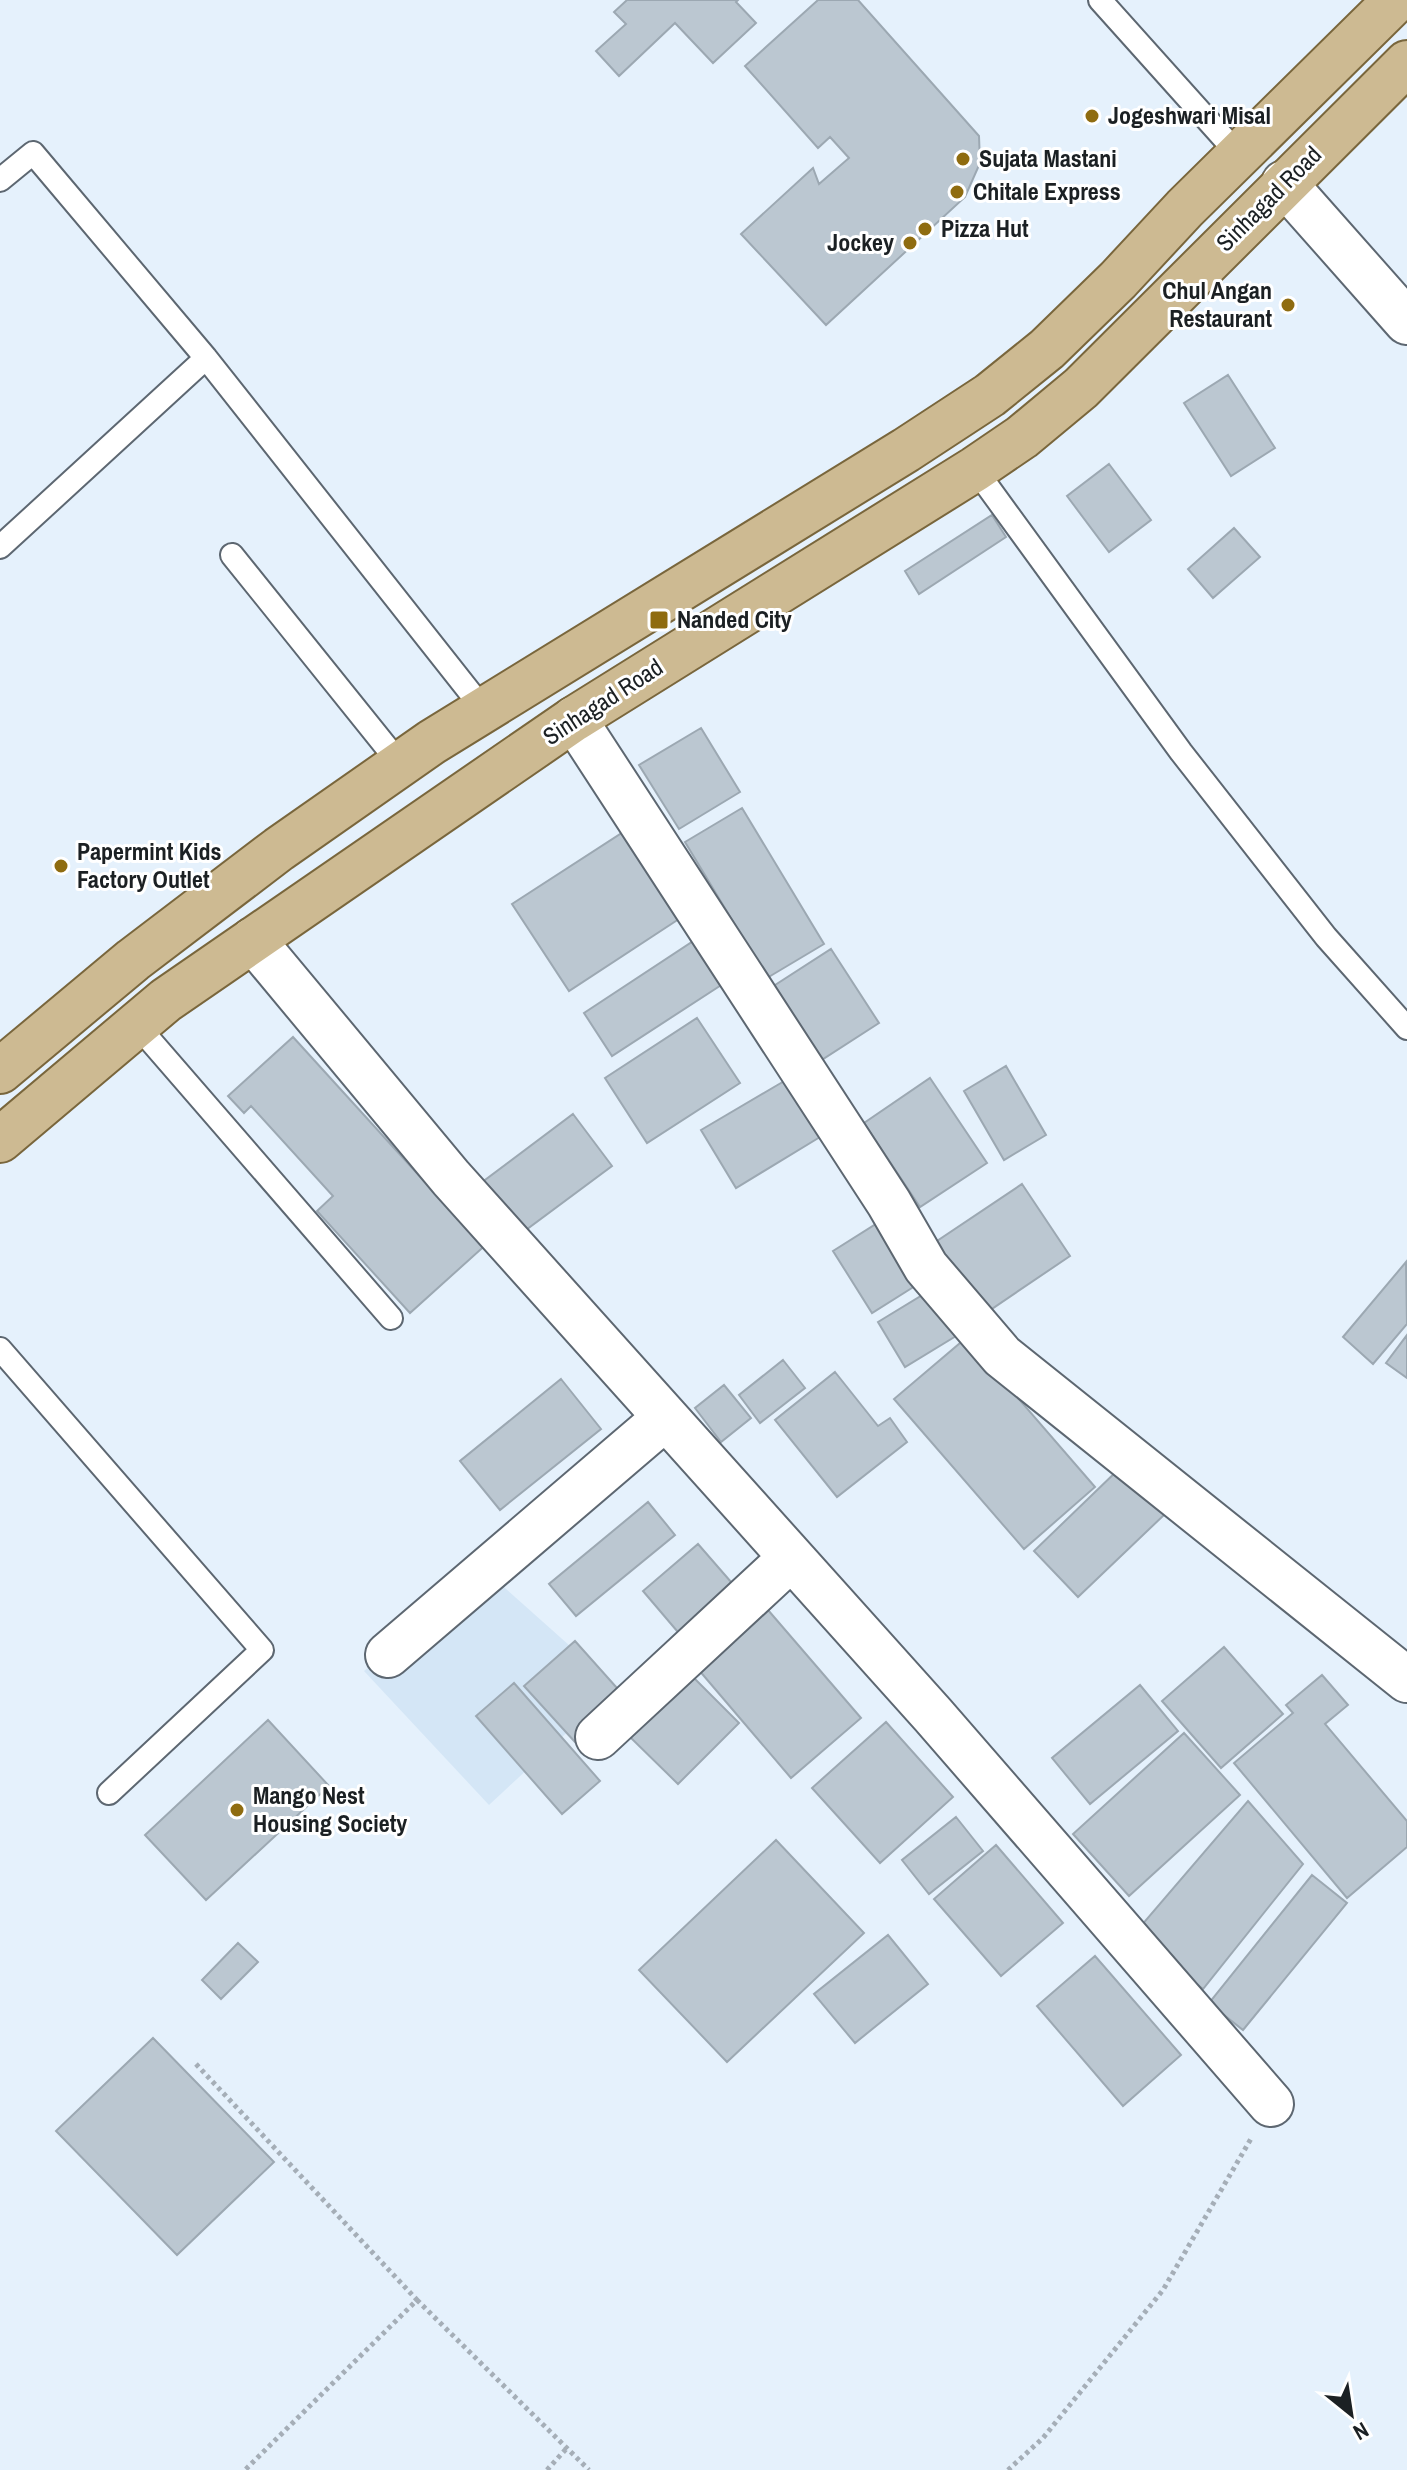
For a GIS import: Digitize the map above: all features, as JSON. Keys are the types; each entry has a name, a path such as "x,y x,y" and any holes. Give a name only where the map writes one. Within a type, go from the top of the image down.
{"main road":[{"path":"0,1071 133,960 279,849 400,764 990,395 1047,349 1396,0"},
{"name":"Sinhagad Road","path":"1,1136 166,1000 574,719 1022,437 1081,388 1407,63"},
{"path":"1047,349 1081,388"},
{"path":"817,505 842,551"}],"street":[{"path":"1284,183 1407,322"},
{"path":"574,719 889,1203 926,1267 1002,1356 1407,1680"},
{"path":"253,940 451,1178 944,1727 1271,2104"},
{"path":"388,1655 665,1418"},
{"path":"598,1737 791,1558"}],"lane":[{"path":"1100,0 1239,155"},
{"path":"0,180 33,153 206,358 484,710"},
{"path":"0,547 206,358"},
{"path":"975,469 1181,752 1326,937 1407,1028"},
{"path":"232,555 400,764"},
{"path":"136,1024 391,1318"},
{"path":"0,1349 262,1650 109,1793"}],"path":[{"path":"196,2064 417,2300 589,2470"},
{"path":"1008,2470 1043,2438 1163,2290 1271,2104"},
{"path":"245,2470 417,2300"},
{"path":"547,2470 566,2449"}],"shaded area":[{"path":"486,1571 616,1687 489,1805 364,1671"}],"building":[{"path":"627,0 738,0 736,2 756,23 713,63 675,23 619,76 596,51 626,24 614,12"},
{"path":"818,0 858,0 979,136 980,163 965,197 826,325 741,234 813,168 819,184 849,158 830,137 818,148 745,66"},
{"path":"1228,375 1275,448 1231,476 1184,403"},
{"path":"1109,464 1151,520 1109,552 1067,496"},
{"path":"992,515 1006,537 919,594 905,571"},
{"path":"1234,528 1260,557 1213,598 1188,569"},
{"path":"701,728 740,792 679,829 639,765"},
{"path":"742,808 824,944 767,978 685,842"},
{"path":"628,829 685,915 569,991 512,904"},
{"path":"701,936 729,980 612,1056 584,1013"},
{"path":"831,949 879,1023 820,1061 772,987"},
{"path":"697,1018 740,1083 647,1143 605,1078"},
{"path":"293,1037 424,1181 430,1175 490,1241 410,1313 317,1211 333,1196 251,1106 244,1113 228,1096"},
{"path":"1006,1066 1046,1135 1004,1160 964,1091"},
{"path":"930,1078 987,1163 920,1207 864,1123"},
{"path":"786,1080 820,1137 736,1188 701,1130"},
{"path":"573,1114 612,1166 511,1241 473,1189"},
{"path":"1022,1184 1070,1256 977,1319 928,1247"},
{"path":"876,1224 915,1286 872,1313 833,1251"},
{"path":"1406,1262 1407,1324 1373,1364 1343,1337"},
{"path":"934,1288 961,1333 905,1367 878,1322"},
{"path":"1407,1335 1407,1378 1386,1363"},
{"path":"966,1338 1095,1487 1024,1549 894,1399"},
{"path":"783,1360 805,1388 760,1423 739,1395"},
{"path":"835,1372 878,1426 890,1418 907,1442 837,1497 775,1420"},
{"path":"561,1379 601,1429 500,1510 460,1461"},
{"path":"724,1385 751,1418 721,1442 695,1408"},
{"path":"1120,1468 1165,1514 1078,1597 1034,1551"},
{"path":"648,1502 675,1535 576,1616 549,1584"},
{"path":"698,1544 738,1590 683,1638 643,1591"},
{"path":"768,1610 861,1718 791,1778 698,1669"},
{"path":"575,1641 625,1697 575,1742 524,1686"},
{"path":"1224,1647 1283,1714 1221,1768 1162,1701"},
{"path":"1322,1675 1348,1705 1325,1724 1407,1821 1407,1847 1347,1898 1234,1763 1293,1713 1286,1705"},
{"path":"692,1676 739,1723 678,1784 630,1737"},
{"path":"514,1683 600,1781 562,1814 476,1716"},
{"path":"1140,1685 1178,1731 1090,1804 1052,1758"},
{"name":"Mango Nest Housing Society","path":"268,1720 329,1786 206,1900 145,1835"},
{"path":"886,1722 953,1797 880,1863 812,1788"},
{"path":"1184,1733 1240,1795 1129,1896 1073,1834"},
{"path":"1248,1801 1303,1864 1203,1989 1134,1934"},
{"path":"956,1817 983,1851 929,1894 902,1860"},
{"path":"776,1840 864,1933 727,2062 639,1970"},
{"path":"996,1845 1063,1923 1001,1976 934,1899"},
{"path":"1312,1875 1347,1903 1243,2030 1209,2003"},
{"path":"888,1935 928,1984 855,2043 814,1994"},
{"path":"238,1943 258,1962 221,1999 202,1980"},
{"path":"1095,1956 1181,2055 1123,2106 1037,2006"},
{"path":"153,2038 274,2162 177,2255 56,2131"}],"place":[{"name":"Jogeshwari Misal","path":"1092,116"},
{"name":"Sujata Mastani","path":"963,159"},
{"name":"Chitale Express","path":"957,192"},
{"name":"Pizza Hut","path":"925,229"},
{"name":"Jockey","path":"910,243"},
{"name":"Chul Angan Restaurant","path":"1288,305"},
{"name":"Nanded City","path":"659,620"},
{"name":"Papermint Kids Factory Outlet","path":"61,866"},
{"name":"Mango Nest Housing Society","path":"237,1810"}]}
